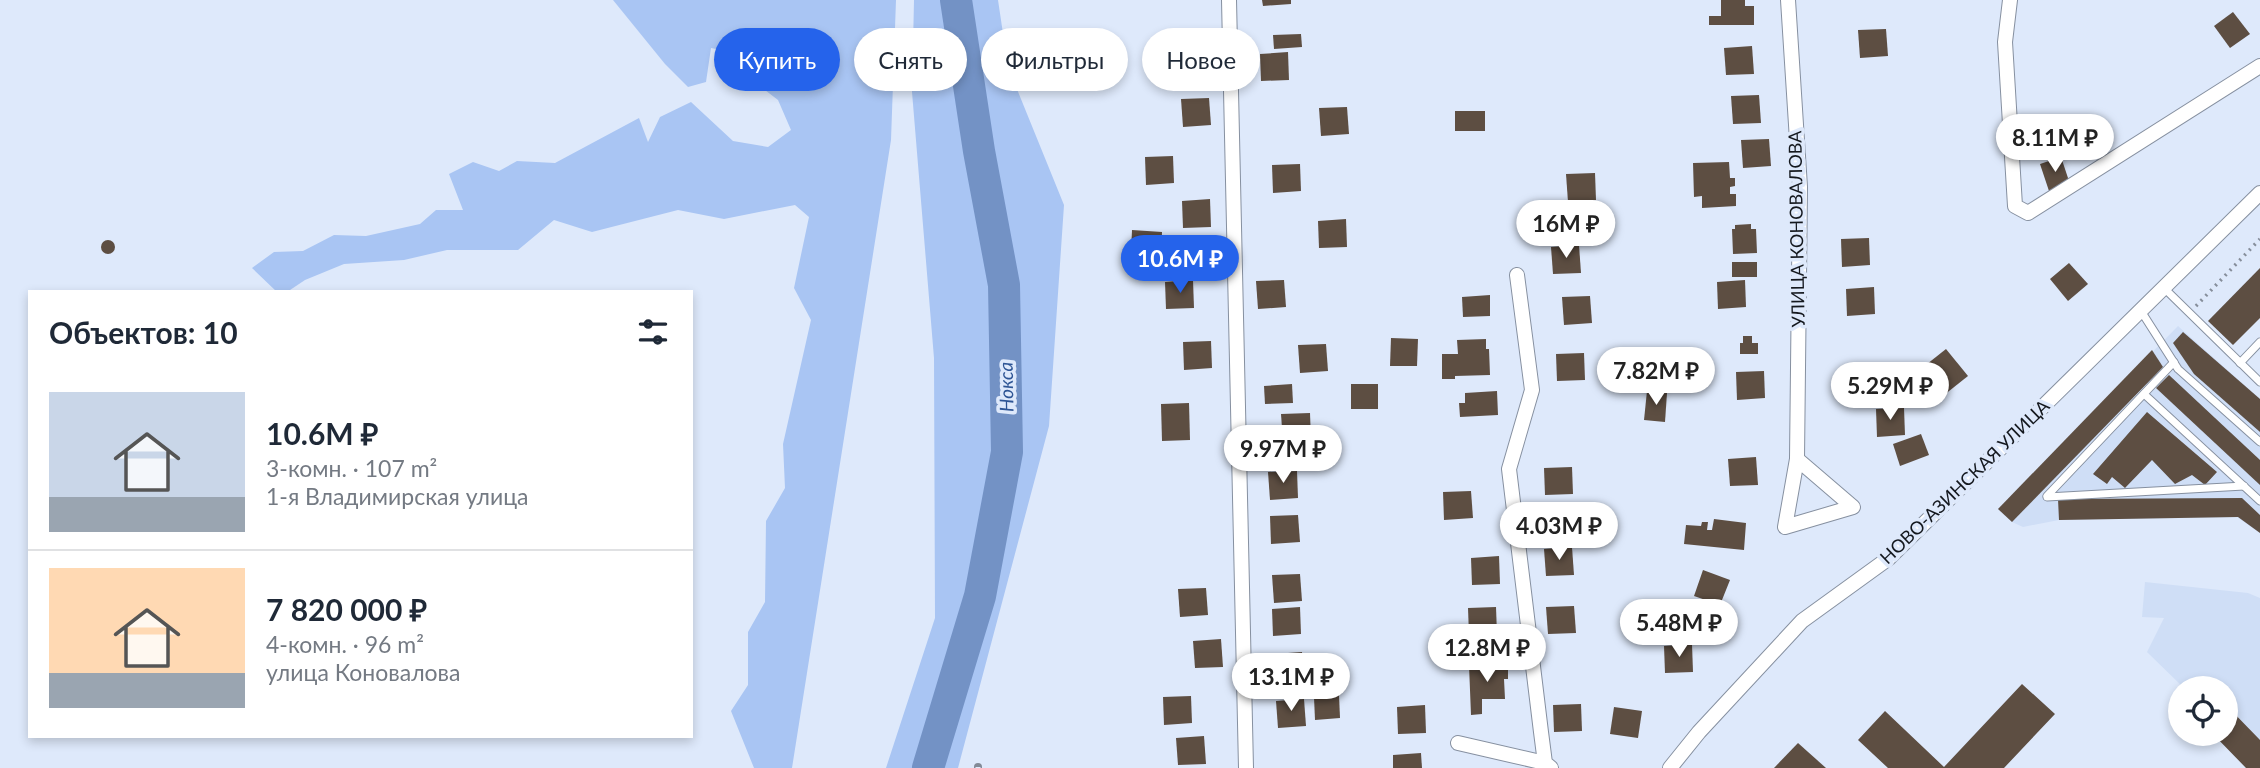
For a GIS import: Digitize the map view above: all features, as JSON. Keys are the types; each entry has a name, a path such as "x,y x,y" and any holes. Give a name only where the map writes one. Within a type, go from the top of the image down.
{"street":[{"path":"1229,0 1246,768"},
{"name":"УЛИЦА КОНОВАЛОВА","path":"1788,0 1800,187 1797,459 1785,527 1853,508 1797,459"},
{"path":"2010,0 2005,42 2015,206 2028,213 2260,66"},
{"name":"НОВО-АЗИНСКАЯ УЛИЦА","path":"1670,768 1802,621 1889,558 2260,193"},
{"path":"1458,743 1548,766 1509,469 1532,390 1517,275"}],"lane":[{"path":"2164,288 2260,382"},
{"path":"2141,311 2178,369 2260,442"},
{"path":"2240,363 2260,342"},
{"path":"2174,362 2047,497 2244,486"},
{"path":"2144,394 2260,501"}],"path":[{"path":"2189,313 2260,239"}],"shaded area":[{"path":"613,0 896,0 895,28 854,28 854,91 893,91 891,140 792,768 754,768 731,711 748,685 748,632 765,602 766,521 785,488 783,444 811,320 794,288 809,217 795,205 724,219 678,210 592,232 554,220 518,250 447,250 404,260 344,264 305,280 290,290 275,290 252,268 274,252 303,251 334,235 366,236 420,224 436,210 463,210 449,174 473,162 499,171 517,161 555,163 639,118 648,142 660,117 691,102 733,141 768,147 791,130 778,100 766,91 840,91 840,28 714,28 714,49 711,48 706,82 688,87 665,64"},
{"path":"914,0 998,0 1002,28 981,28 981,91 1018,91 1064,205 1049,426 958,768 886,768 935,618 934,358 912,91 967,91 967,28 913,28"},
{"path":"2178,326 2260,399 2260,533 2237,517 2059,520 2023,527 2012,522 1998,509"},
{"path":"2145,582 2248,593 2260,598 2260,759 2238,738 2238,676 2172,676 2147,652 2164,618 2142,617"}],"building":[{"path":"1262,0 1291,0 1291,4 1263,6"},
{"path":"1721,0 1745,0 1745,6 1754,6 1754,25 1709,25 1709,16 1721,16"},
{"path":"2233,12 2250,34 2230,48 2214,26"},
{"path":"1886,29 1888,56 1860,58 1858,30"},
{"path":"1301,34 1302,47 1274,49 1273,35"},
{"path":"1752,46 1754,74 1726,75 1724,48"},
{"path":"1288,52 1289,80 1261,81 1260,54"},
{"path":"1759,95 1761,123 1733,124 1731,96"},
{"path":"1209,98 1211,125 1183,127 1181,99"},
{"path":"1347,107 1349,134 1321,136 1319,108"},
{"path":"1455,111 1485,111 1485,131 1455,131"},
{"path":"1769,139 1771,166 1743,168 1741,140"},
{"path":"1173,156 1174,183 1146,185 1145,157"},
{"path":"2061,157 2070,184 2049,191 2040,164"},
{"path":"1729,162 1730,178 1735,178 1735,186 1730,187 1730,194 1736,194 1736,206 1702,208 1702,196 1694,197 1693,163"},
{"path":"1300,164 1301,191 1273,193 1272,165"},
{"path":"1595,173 1596,200 1568,202 1566,174"},
{"path":"1210,199 1211,227 1183,228 1182,201"},
{"path":"1346,219 1347,247 1319,248 1318,221"},
{"path":"1751,224 1751,229 1756,229 1757,253 1733,254 1732,229 1735,229 1735,225"},
{"path":"1132,230 1162,232 1161,255 1131,253"},
{"path":"1869,238 1870,265 1842,267 1841,239"},
{"path":"108,240 113,242 113,252 108,254 103,252 101,247 103,242"},
{"path":"1579,245 1581,273 1553,274 1551,247"},
{"path":"1732,262 1757,262 1757,277 1732,277"},
{"path":"2069,263 2088,284 2068,301 2050,279"},
{"path":"2260,268 2260,318 2233,345 2208,321"},
{"path":"1193,280 1194,308 1166,309 1165,282"},
{"path":"1284,280 1286,307 1258,309 1256,281"},
{"path":"1745,280 1746,307 1718,309 1717,282"},
{"path":"1874,287 1875,314 1847,316 1846,289"},
{"path":"1490,295 1490,316 1463,317 1462,297"},
{"path":"1590,296 1592,323 1564,325 1562,297"},
{"path":"2183,332 2260,399 2260,432 2194,374 2173,343"},
{"path":"1743,336 1752,336 1752,343 1758,343 1758,354 1740,354"},
{"path":"1391,338 1418,339 1417,366 1390,366"},
{"path":"1486,339 1490,375 1442,379 1442,354 1458,354 1457,340"},
{"path":"1211,341 1212,368 1184,370 1183,342"},
{"path":"1326,344 1328,371 1300,373 1298,345"},
{"path":"1946,349 1968,376 1939,399 1917,372"},
{"path":"2152,350 2163,367 2012,522 1998,509"},
{"path":"1584,353 1585,380 1557,381 1556,354"},
{"path":"1878,363 1880,390 1851,391 1850,364"},
{"path":"1764,371 1765,398 1737,400 1736,372"},
{"path":"2169,375 2260,460 2260,485 2156,388"},
{"path":"1292,384 1293,403 1265,404 1264,386"},
{"path":"1351,384 1378,384 1378,409 1351,409"},
{"path":"1497,391 1498,415 1460,417 1459,403 1465,403 1465,393"},
{"path":"1647,391 1667,393 1665,422 1644,420"},
{"path":"1189,403 1190,440 1162,441 1161,404"},
{"path":"1904,408 1905,435 1877,437 1876,409"},
{"path":"2147,412 2217,472 2205,485 2192,475 2175,484 2152,460 2125,488 2112,477 2107,484 2093,474"},
{"path":"1310,413 1311,440 1283,442 1281,414"},
{"path":"1921,434 1929,455 1900,466 1893,444"},
{"path":"1756,457 1758,485 1730,486 1728,459"},
{"path":"1572,467 1573,494 1545,495 1544,468"},
{"path":"1297,471 1298,498 1270,500 1268,472"},
{"path":"1471,491 1473,518 1444,520 1443,492"},
{"path":"2242,498 2260,515 2260,533 2238,517 2059,520 2058,499"},
{"path":"1298,515 1300,542 1271,544 1270,516"},
{"path":"1714,519 1746,523 1744,550 1684,544 1686,525 1701,526 1702,522 1708,522 1707,530 1712,530"},
{"path":"1572,547 1574,575 1546,576 1544,549"},
{"path":"1499,556 1500,584 1472,585 1471,558"},
{"path":"1703,570 1730,580 1720,605 1694,596"},
{"path":"1300,574 1302,601 1274,603 1272,575"},
{"path":"1206,588 1208,615 1180,617 1178,589"},
{"path":"1689,604 1715,613 1706,639 1680,630"},
{"path":"1574,606 1576,633 1548,634 1546,607"},
{"path":"1300,607 1301,634 1273,636 1272,609"},
{"path":"1496,607 1497,634 1469,635 1468,608"},
{"path":"1221,639 1223,667 1195,668 1193,641"},
{"path":"1692,644 1693,672 1665,673 1664,646"},
{"path":"1302,652 1304,680 1276,681 1274,654"},
{"path":"1508,664 1508,679 1504,679 1505,699 1482,699 1482,714 1471,715 1469,665"},
{"path":"2022,684 2055,714 2004,768 1888,768 1858,740 1885,711 1944,767"},
{"path":"1339,695 1340,718 1315,720 1314,697"},
{"path":"1191,696 1192,723 1164,725 1163,697"},
{"path":"1304,699 1306,726 1278,728 1276,701"},
{"path":"1581,704 1582,731 1554,732 1553,705"},
{"path":"1425,705 1426,733 1398,734 1397,707"},
{"path":"1614,707 1642,711 1638,738 1610,734"},
{"path":"2238,717 2260,740 2260,768 2246,768 2225,746 2238,746"},
{"path":"1204,736 1206,764 1178,765 1176,738"},
{"path":"1798,743 1826,768 1774,768"},
{"path":"1421,753 1422,768 1393,768 1393,755"}],"waterway":[{"name":"Нокса","path":"928,768 980,596 1007,452 1004,285 979,151 956,0"}]}
